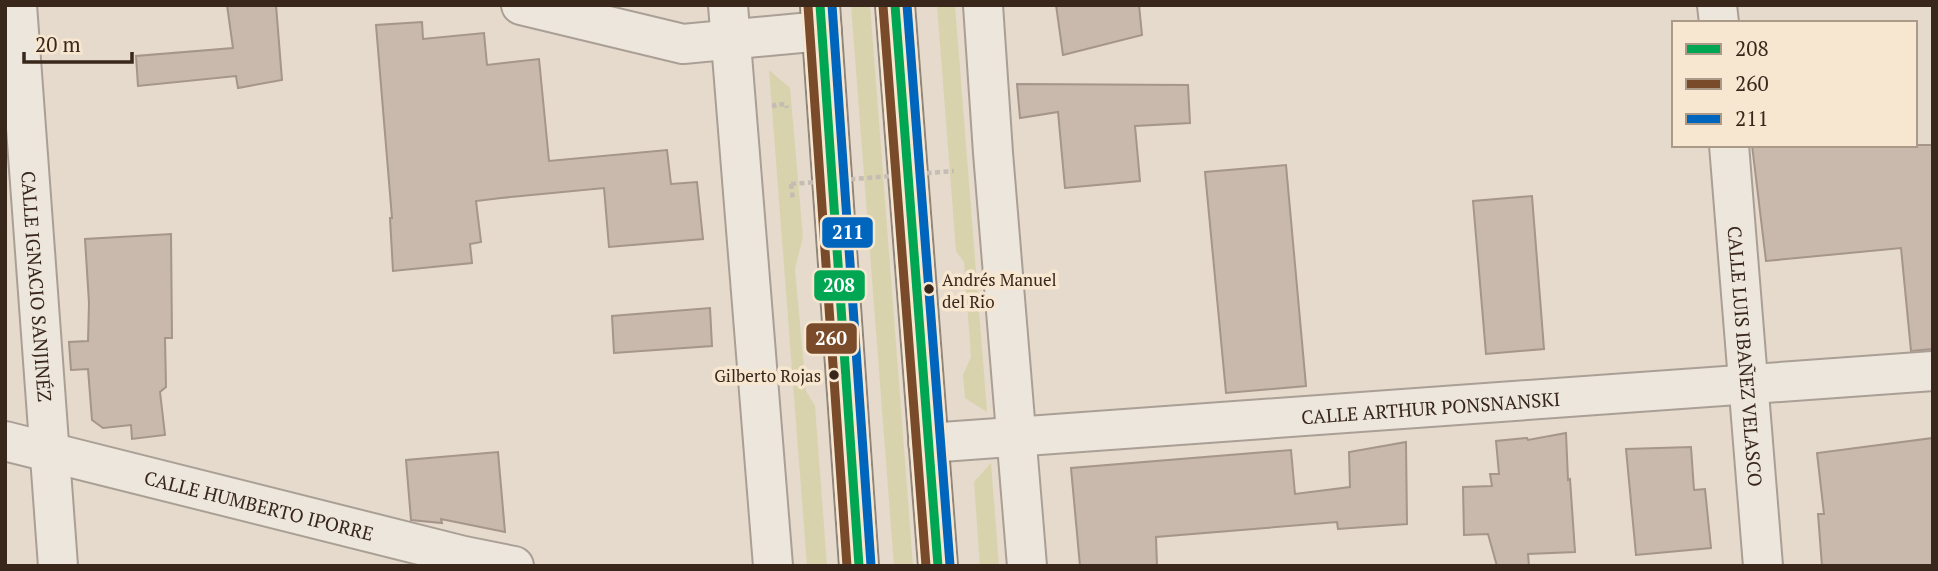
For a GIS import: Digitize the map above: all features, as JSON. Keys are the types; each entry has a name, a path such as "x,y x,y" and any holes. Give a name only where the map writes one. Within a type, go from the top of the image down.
{"highway":[{"path":"895,5 937,566"},
{"path":"821,18 859,566"}],"street":[{"name":"CALLE IGNACIO SANJINÉZ","path":"17,5 18,198 48,451 58,566"},
{"path":"521,5 683,44 729,22 821,18"},
{"path":"984,5 993,153 1027,566"},
{"path":"729,22 773,566"},
{"name":"CALLE LUIS IBAÑEZ VELASCO","path":"1729,147 1763,566"},
{"name":"CALLE ARTHUR PONSNANSKI","path":"928,443 1933,371"},
{"name":"CALLE HUMBERTO IPORRE","path":"5,441 465,561 514,566"}],"path":[{"path":"775,118 774,105 786,104 787,116"},
{"path":"793,209 791,184 954,171"}],"shaded area":[{"path":"851,5 870,5 913,566 894,566"},
{"path":"937,5 955,5 987,412 965,398 963,375 971,357 964,262 956,251"},
{"path":"769,70 790,88 803,237 795,269 806,391 815,406 827,566 807,566"},
{"path":"991,463 999,566 980,566 974,482"}],"building":[{"path":"227,5 276,5 282,80 238,88 236,76 138,86 136,56 233,48"},
{"path":"1056,5 1139,5 1142,35 1063,55"},
{"path":"422,22 423,39 484,33 487,65 539,59 549,161 667,150 671,184 697,182 703,239 609,247 604,188 501,198 476,201 481,242 470,244 472,263 393,271 392,218 376,25"},
{"path":"1017,84 1188,85 1190,123 1135,126 1140,181 1065,188 1058,112 1020,118"},
{"path":"1933,145 1933,349 1911,351 1901,248 1766,261 1752,147"},
{"path":"1286,165 1306,386 1226,393 1205,172"},
{"path":"1532,196 1544,349 1486,354 1473,201"},
{"path":"171,234 172,338 165,338 166,387 160,392 165,435 132,439 131,425 103,428 92,420 88,369 71,370 69,342 88,341 89,303 85,239"},
{"path":"710,308 712,346 614,353 612,316"},
{"path":"1566,433 1575,552 1528,554 1529,566 1497,566 1488,534 1464,535 1463,487 1492,486 1490,474 1499,474 1496,441 1528,440"},
{"path":"1933,438 1933,566 1822,566 1818,514 1824,514 1817,453"},
{"path":"1406,442 1407,524 1338,529 1337,522 1156,537 1157,566 1080,566 1071,468 1291,450 1295,494 1350,487 1349,452"},
{"path":"1691,447 1694,490 1705,489 1711,548 1636,555 1626,449"},
{"path":"498,452 505,532 441,519 442,523 411,520 406,460"}],"transit line":[{"name":"208","path":"820,5 859,566"},
{"name":"211","path":"832,5 871,565"},
{"name":"208","path":"895,5 938,566"},
{"name":"211","path":"907,5 950,565"},
{"name":"260","path":"808,6 847,566"},
{"name":"260","path":"883,6 926,566"}],"place":[{"name":"Andrés Manuel del Rio","path":"929,289"},
{"name":"Gilberto Rojas","path":"834,375"}]}
